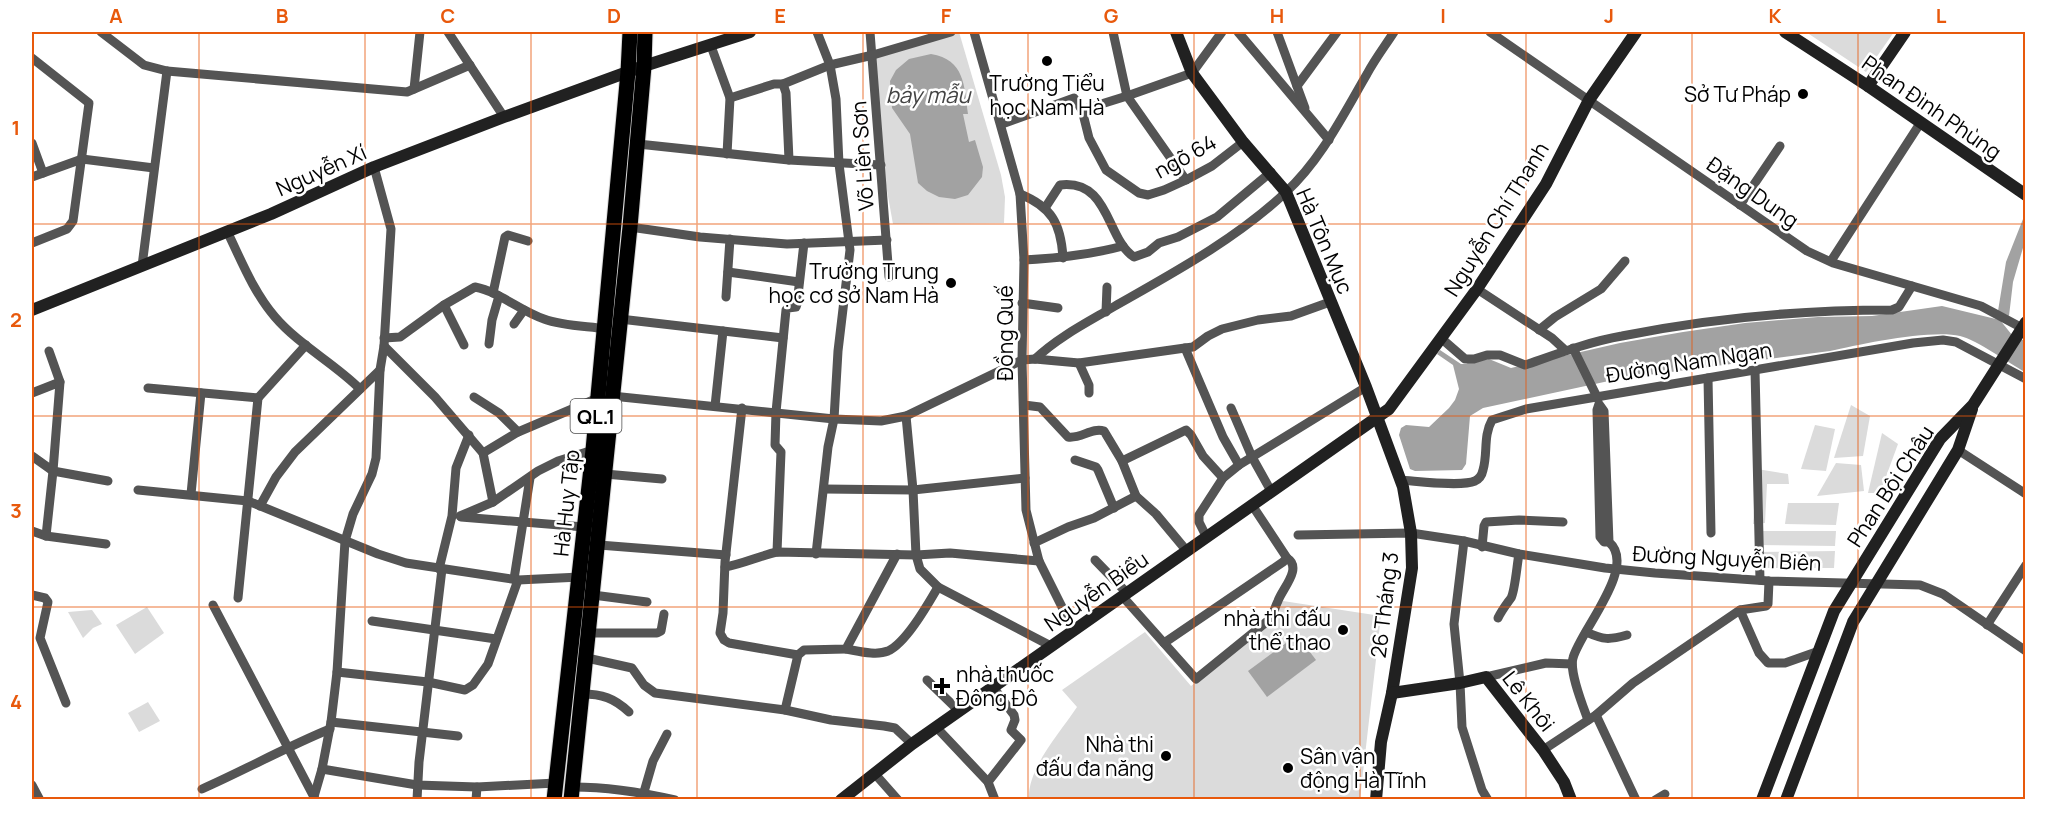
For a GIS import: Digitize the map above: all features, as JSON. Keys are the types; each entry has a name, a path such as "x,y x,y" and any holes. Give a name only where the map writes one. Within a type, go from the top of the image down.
{"main road":[{"name":"Hà Huy Tập","path":"572,793 605,474 606,328 630,32"},
{"name":"Hà Huy Tập","path":"554,800 593,450 620,319 638,144 645,32"}],"street":[{"path":"101,32 144,65 167,71 407,92 470,65"},
{"path":"414,89 420,32"},
{"path":"448,32 504,117"},
{"name":"Nguyễn Xí","path":"32,310 227,231 374,168 504,117 644,66 750,32"},
{"path":"816,554 828,447 834,419 838,351 850,250 839,164 836,99 830,64 817,32"},
{"name":"Võ Liên Sơn","path":"870,32 889,277"},
{"path":"730,98 774,84 783,84 830,64 873,55 951,32"},
{"name":"Đồng Quế","path":"974,32 1002,124 1020,194 1024,260 1022,360 1026,510 1039,561 1074,631"},
{"path":"1113,32 1127,96 1186,180"},
{"name":"Hà Tôn Mục","path":"1176,32 1192,73 1243,142 1286,192 1366,387 1376,418"},
{"path":"1002,124 1074,99 1082,110 1192,73 1222,32"},
{"path":"1238,32 1329,140"},
{"path":"1276,32 1307,114"},
{"path":"1297,86 1337,32"},
{"path":"1035,359 1046,349 1217,245 1286,192 1329,140 1368,70 1394,32"},
{"name":"Đặng Dung","path":"1490,32 1807,251 1831,261 1981,306 2024,327"},
{"name":"Nguyễn Chí Thanh","path":"1376,418 1389,409 1477,289 1546,184 1588,100 1636,32"},
{"name":"Phan Đình Phùng","path":"1785,32 1868,86 2025,195"},
{"path":"1868,86 1905,32"},
{"path":"711,46 730,98 727,154"},
{"path":"32,58 89,103 73,221 67,229 32,243"},
{"path":"142,266 167,71"},
{"path":"783,84 786,93 789,160"},
{"name":"ngõ 64","path":"1082,110 1089,138 1106,170 1139,193 1148,195 1164,190 1212,166 1243,142"},
{"path":"1831,261 1921,123"},
{"path":"32,143 43,173"},
{"path":"638,144 789,160 881,165"},
{"path":"1740,205 1780,146"},
{"path":"32,177 82,159 154,168"},
{"path":"314,799 330,726 337,672 345,541 353,514 372,474 376,458 391,229 374,168"},
{"path":"1045,208 1060,185 1080,186 1100,203 1127,253 1134,257 1217,217 1271,172"},
{"path":"1020,194 1035,200 1051,213 1062,237 1063,258"},
{"path":"630,227 730,239 804,243 887,240"},
{"path":"227,231 262,300 275,317 360,389"},
{"path":"489,344 505,237 508,235 528,241"},
{"path":"726,297 730,239"},
{"path":"777,552 781,452 775,445 776,412 786,310 796,307 804,243"},
{"path":"1024,260 1063,258 1123,246"},
{"path":"1539,330 1555,317 1601,289 1625,261"},
{"path":"728,272 799,282"},
{"path":"1442,339 1465,359 1500,355 1525,365 1622,336 1742,317 1825,310 1892,310 1899,307 1912,286"},
{"path":"384,342 400,337 444,305 475,287 496,294 543,319 560,324 606,328"},
{"path":"1106,312 1107,287"},
{"path":"1477,289 1571,351 1604,411 1609,542 1615,547 1617,554 1613,583 1572,663 1592,718 1636,800"},
{"path":"483,453 518,432 605,397 742,408 834,419 881,420 906,416 1022,360 1079,363 1193,347 1222,329 1258,320 1291,316 1330,302"},
{"path":"1022,303 1058,308"},
{"path":"444,305 464,345"},
{"path":"514,324 524,310"},
{"path":"620,319 783,338"},
{"path":"1973,405 2024,327"},
{"path":"716,406 723,331"},
{"name":"Đường Nam Ngạn","path":"1400,480 1462,483 1480,478 1483,470 1486,430 1492,420 1526,408 1913,343 1943,340 1956,342 2025,379"},
{"path":"384,342 483,453 493,502"},
{"path":"238,598 258,398 306,345"},
{"path":"1185,348 1223,437 1239,465"},
{"path":"45,536 60,382 49,351"},
{"path":"1079,363 1089,385 1089,393"},
{"path":"260,506 276,477 295,452 380,370"},
{"path":"1543,750 1592,718 1633,684 1740,610 1768,604 1764,581 1755,370"},
{"path":"1708,378 1711,532"},
{"path":"32,393 60,382"},
{"path":"1206,536 1199,522 1199,515 1223,478 1239,465 1366,387"},
{"path":"148,388 258,398"},
{"path":"191,495 201,393"},
{"path":"474,397 500,413 518,432"},
{"path":"1024,405 1040,407 1068,438 1098,429 1104,431 1122,461 1136,496 1156,514 1186,550"},
{"name":"Phan Bội Châu","path":"1786,800 1853,622 1958,450 1973,405"},
{"name":"Phan Bội Châu","path":"1762,800 1834,611 1940,439 1973,405"},
{"path":"742,408 720,633 724,640 742,646 798,655"},
{"path":"1231,408 1252,458 1271,491"},
{"path":"906,416 916,555 920,569 938,587 1051,646"},
{"name":"26 Tháng 3","path":"1376,418 1400,480 1412,532 1412,568 1392,693 1381,742 1376,800"},
{"name":"Nguyễn Biểu","path":"841,800 912,744 1376,418"},
{"path":"1122,461 1186,430 1203,456 1223,478"},
{"path":"417,800 440,569 456,516 456,468 469,435"},
{"path":"456,516 493,502 558,460 593,450"},
{"path":"1958,450 2025,494"},
{"path":"32,456 53,471 108,481"},
{"path":"1075,460 1096,467 1114,508"},
{"path":"605,474 662,479"},
{"path":"337,672 428,682 465,690 473,686 488,664 516,579 530,478"},
{"path":"824,489 913,490 1025,478"},
{"path":"138,490 248,501 345,541 406,563 516,579 580,577"},
{"path":"1034,543 1068,526 1094,518 1136,496"},
{"path":"1095,560 1196,679 1270,619 1290,579 1293,566 1291,560 1287,558 1252,504"},
{"path":"456,516 584,527"},
{"path":"1482,547 1486,522 1518,520 1563,522"},
{"path":"32,531 45,536 106,544"},
{"name":"Đường Nguyễn Biên","path":"1298,535 1412,532 1519,554 1615,569 1764,581 1920,585 1943,594 2025,651"},
{"path":"1464,541 1454,624 1462,727 1482,790 1488,800"},
{"path":"599,545 726,555"},
{"path":"725,567 777,552 916,555 950,553 1039,561"},
{"path":"846,649 897,554"},
{"path":"1498,618 1514,591 1519,554"},
{"path":"1164,643 1287,558"},
{"path":"1987,625 2025,566"},
{"path":"785,710 798,655 804,650 846,649 869,653 888,651 911,629 938,587"},
{"path":"32,595 45,598 48,602 36,641 66,703"},
{"path":"593,595 647,602"},
{"path":"213,605 314,799"},
{"path":"1740,610 1760,653 1768,663 1785,663 1819,651"},
{"path":"589,633 657,633 661,631 664,614"},
{"path":"372,621 496,639"},
{"path":"1586,632 1611,640 1627,635"},
{"path":"586,658 632,668 644,685 655,693 785,710 831,720 895,728 912,744"},
{"path":"1486,677 1546,663 1572,663"},
{"name":"Lê Khôi","path":"1392,693 1486,677 1543,750 1564,782 1571,800"},
{"path":"927,680 959,711"},
{"path":"988,782 1021,740 1011,730 1015,720 1014,716 993,687"},
{"path":"582,694 596,694 617,701 629,712"},
{"path":"202,789 330,726 423,731 458,736"},
{"path":"937,728 988,782 995,800"},
{"path":"644,792 653,761 666,734"},
{"path":"322,769 417,785 477,787 555,783"},
{"path":"875,774 898,800"},
{"path":"32,785 40,800"},
{"path":"476,800 477,787"},
{"path":"572,793 608,787 644,792 675,800"},
{"path":"1655,800 1665,794"}],"shaded area":[{"path":"959,32 1001,175 1005,197 1004,223 893,224 880,152 873,54"},
{"path":"1806,32 1894,32 1866,72"},
{"path":"1851,405 1870,416 1863,456 1834,458"},
{"path":"1815,425 1835,429 1826,471 1801,469"},
{"path":"1882,433 1898,444 1880,493 1868,493"},
{"path":"1836,463 1861,465 1864,491 1817,496"},
{"path":"1757,469 1788,474 1789,484 1767,484 1765,523 1753,524"},
{"path":"1788,503 1839,503 1836,525 1785,524"},
{"path":"1757,531 1836,531 1835,546 1756,545"},
{"path":"1835,551 1834,568 1756,568 1756,552"},
{"path":"1283,601 1381,616 1360,799 1029,800 1033,776 1039,763 1077,707 1062,690 1145,632 1191,686 1273,622"},
{"path":"147,607 164,633 135,654 116,625"},
{"path":"92,610 102,624 93,628 83,638 68,612"},
{"path":"148,702 160,721 139,732 128,713"}],"water":[{"name":"bảy mẫu","path":"931,54 951,62 961,75 968,114 963,114 969,142 975,140 983,167 982,177 968,195 955,199 939,197 918,183 910,134 892,108 890,81 896,70 909,59"},
{"path":"2025,214 2025,241 2013,282 2009,316 1998,311 2006,262"},
{"path":"1942,306 2000,320 2012,335 2025,341 2025,372 1967,338 1948,334 1932,334 1877,341 1830,351 1618,379 1483,408 1470,416 1466,464 1462,470 1415,471 1410,469 1399,435 1401,428 1406,425 1429,427 1455,400 1459,389 1453,365 1437,354 1440,350 1461,364 1473,360 1489,359 1511,368 1620,343 1745,323 1818,317 1872,316"},
{"path":"1297,635 1316,660 1267,697 1248,671"}],"place":[{"name":"Trường Tiểu học Nam Hà","path":"1047,61"},
{"name":"Sở Tư Pháp","path":"1803,94"},
{"name":"Trường Trung học cơ sở Nam Hà","path":"951,283"},
{"name":"nhà thi đấu thể thao","path":"1343,630"},
{"name":"nhà thuốc Đông Đô","path":"942,686"},
{"name":"Nhà thi đấu đa năng","path":"1166,756"},
{"name":"Sân vận động Hà Tĩnh","path":"1288,768"}]}
